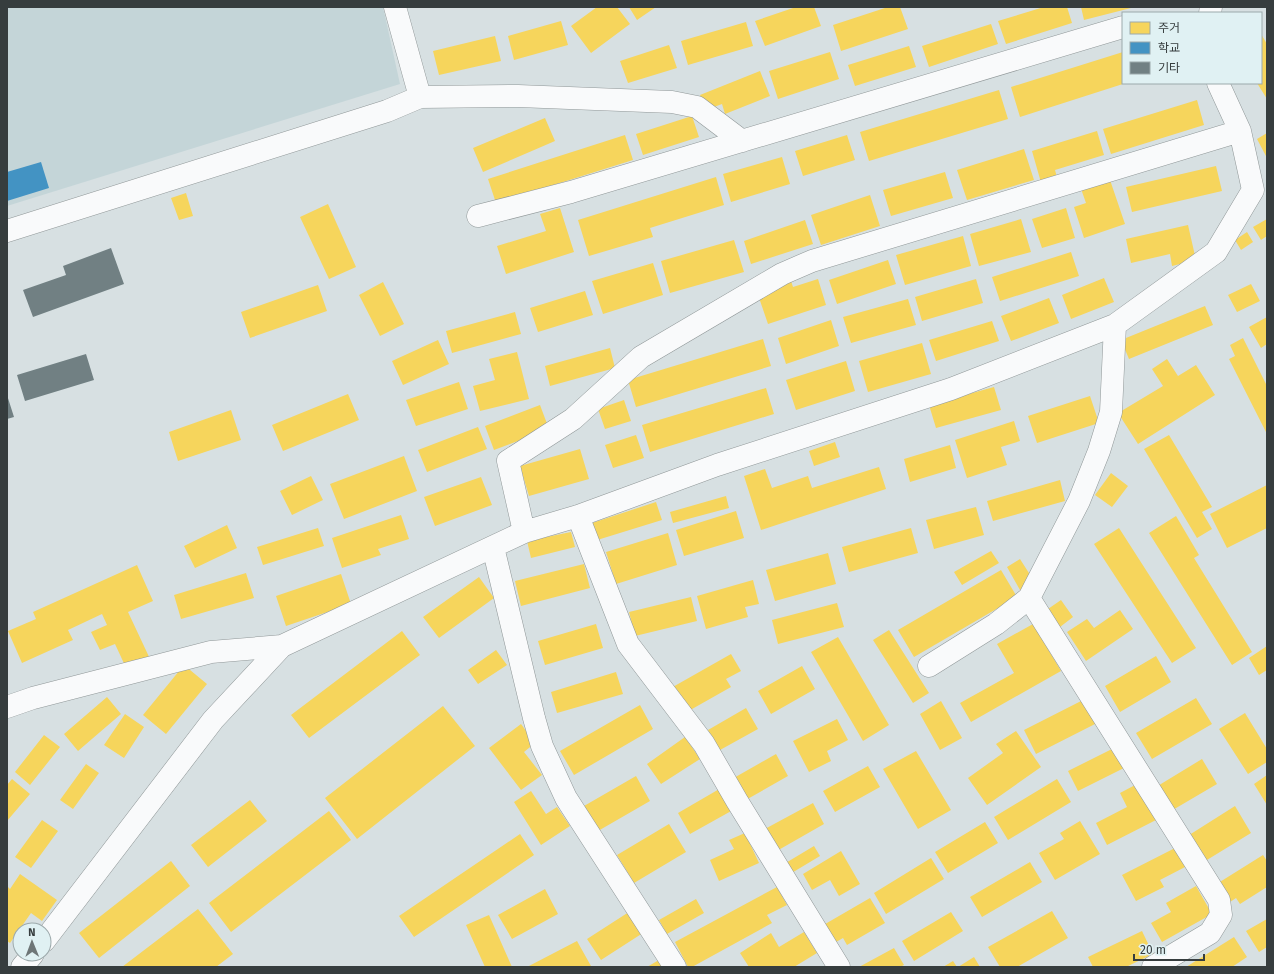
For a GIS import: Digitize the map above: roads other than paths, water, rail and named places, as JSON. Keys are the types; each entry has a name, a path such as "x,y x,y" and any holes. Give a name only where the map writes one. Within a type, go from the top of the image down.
{"street":[{"path":"395,7 420,97"},
{"path":"478,216 571,192 1122,27"},
{"path":"7,707 33,698 211,652 282,646 524,532 578,516 717,465 951,389 1115,326 1216,252 1260,187 1240,130 1218,84"},
{"path":"7,231 388,111 420,97 518,96 672,102 697,107 742,141"},
{"path":"524,532 508,461 573,419 641,357 782,274 812,261 1240,130"},
{"path":"929,666 996,624 1029,598 1075,507 1099,451 1111,412 1115,326"},
{"path":"578,516 628,644 704,744 737,801 839,967"},
{"path":"493,547 542,746 566,798 675,967"},
{"path":"1029,598 1219,900 1221,915 1210,933 1153,967"},
{"path":"52,930 213,720 282,646"}]}
